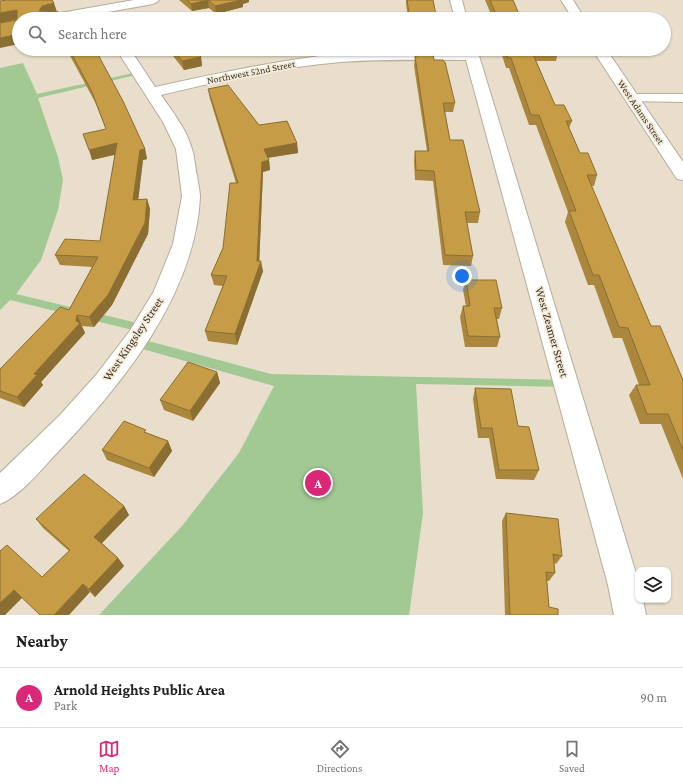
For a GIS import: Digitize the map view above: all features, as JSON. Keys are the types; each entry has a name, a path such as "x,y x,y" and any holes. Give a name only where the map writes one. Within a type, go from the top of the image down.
{"street":[{"path":"86,12 153,0"},
{"path":"456,0 459,12"},
{"path":"567,0 575,12"},
{"name":"West Kingsley Street","path":"0,491 45,449 95,394 146,325 157,308 174,273 184,239 190,210 191,196 189,171 179,136 128,56"},
{"name":"Northwest 52nd Street","path":"152,92 253,70 322,60 387,56"},
{"name":"West Zeamer Street","path":"472,56 622,578 630,615"},
{"name":"West Adams Street","path":"604,56 683,175"},
{"path":"632,98 683,98"}],"green space":[{"path":"23,63 37,94 138,72 140,74 38,98 58,157 63,180 58,210 41,260 16,294 146,325 141,332 10,300 0,310 0,68"},
{"path":"137,338 271,374 566,380 568,387 416,384 423,513 409,615 99,615 182,526 239,453 274,386 132,346"}],"building":[{"path":"52,0 54,3 42,6 39,11 59,12 17,12 17,10 0,13 0,1"},
{"path":"187,0 208,0 191,4"},
{"path":"208,0 242,0 215,6"},
{"path":"407,0 433,0 435,12 409,12"},
{"path":"490,0 513,0 518,12 495,12"},
{"path":"12,21 12,35 0,38 0,23"},
{"path":"73,56 99,56 123,101 145,149 140,150 133,200 147,199 145,223 108,295 89,317 77,315 76,321 80,323 34,374 37,375 17,397 0,391 0,369 60,307 69,310 98,257 55,255 65,239 100,241 117,143 89,150 83,134 106,129 92,92"},
{"path":"178,56 201,57 182,61"},
{"path":"415,56 433,56 434,60 443,60 445,62 455,103 443,103 450,140 463,140 480,212 465,212 473,256 445,255 434,171 416,170 415,151 429,151"},
{"path":"507,56 534,56 555,105 564,105 572,121 566,121 580,153 588,153 597,175 587,175 651,326 660,326 683,380 683,450 668,414 647,414 636,385 650,385 628,328 619,327 599,275 593,275 569,211 576,211 539,115 531,115 511,58 508,58"},
{"path":"228,85 259,125 287,121 297,143 264,149 269,160 262,162 257,261 261,261 235,334 205,331 227,276 211,275 223,248 230,183 238,183 208,89"},
{"path":"466,280 496,280 502,308 494,308 500,337 468,336 463,306 470,306"},
{"path":"188,362 217,372 190,411 160,400"},
{"path":"475,388 511,389 518,426 529,427 539,470 499,470 492,428 481,428"},
{"path":"124,421 146,430 144,432 168,441 149,468 102,450"},
{"path":"84,474 124,506 94,537 118,558 89,589 83,584 54,615 40,615 14,590 0,603 0,551 7,545 42,577 70,550 36,519"},
{"path":"506,513 558,519 562,556 553,554 555,573 546,572 549,607 558,609 558,615 510,615"}],"place":[{"name":"Arnold Heights Public Area","path":"318,483"}]}
